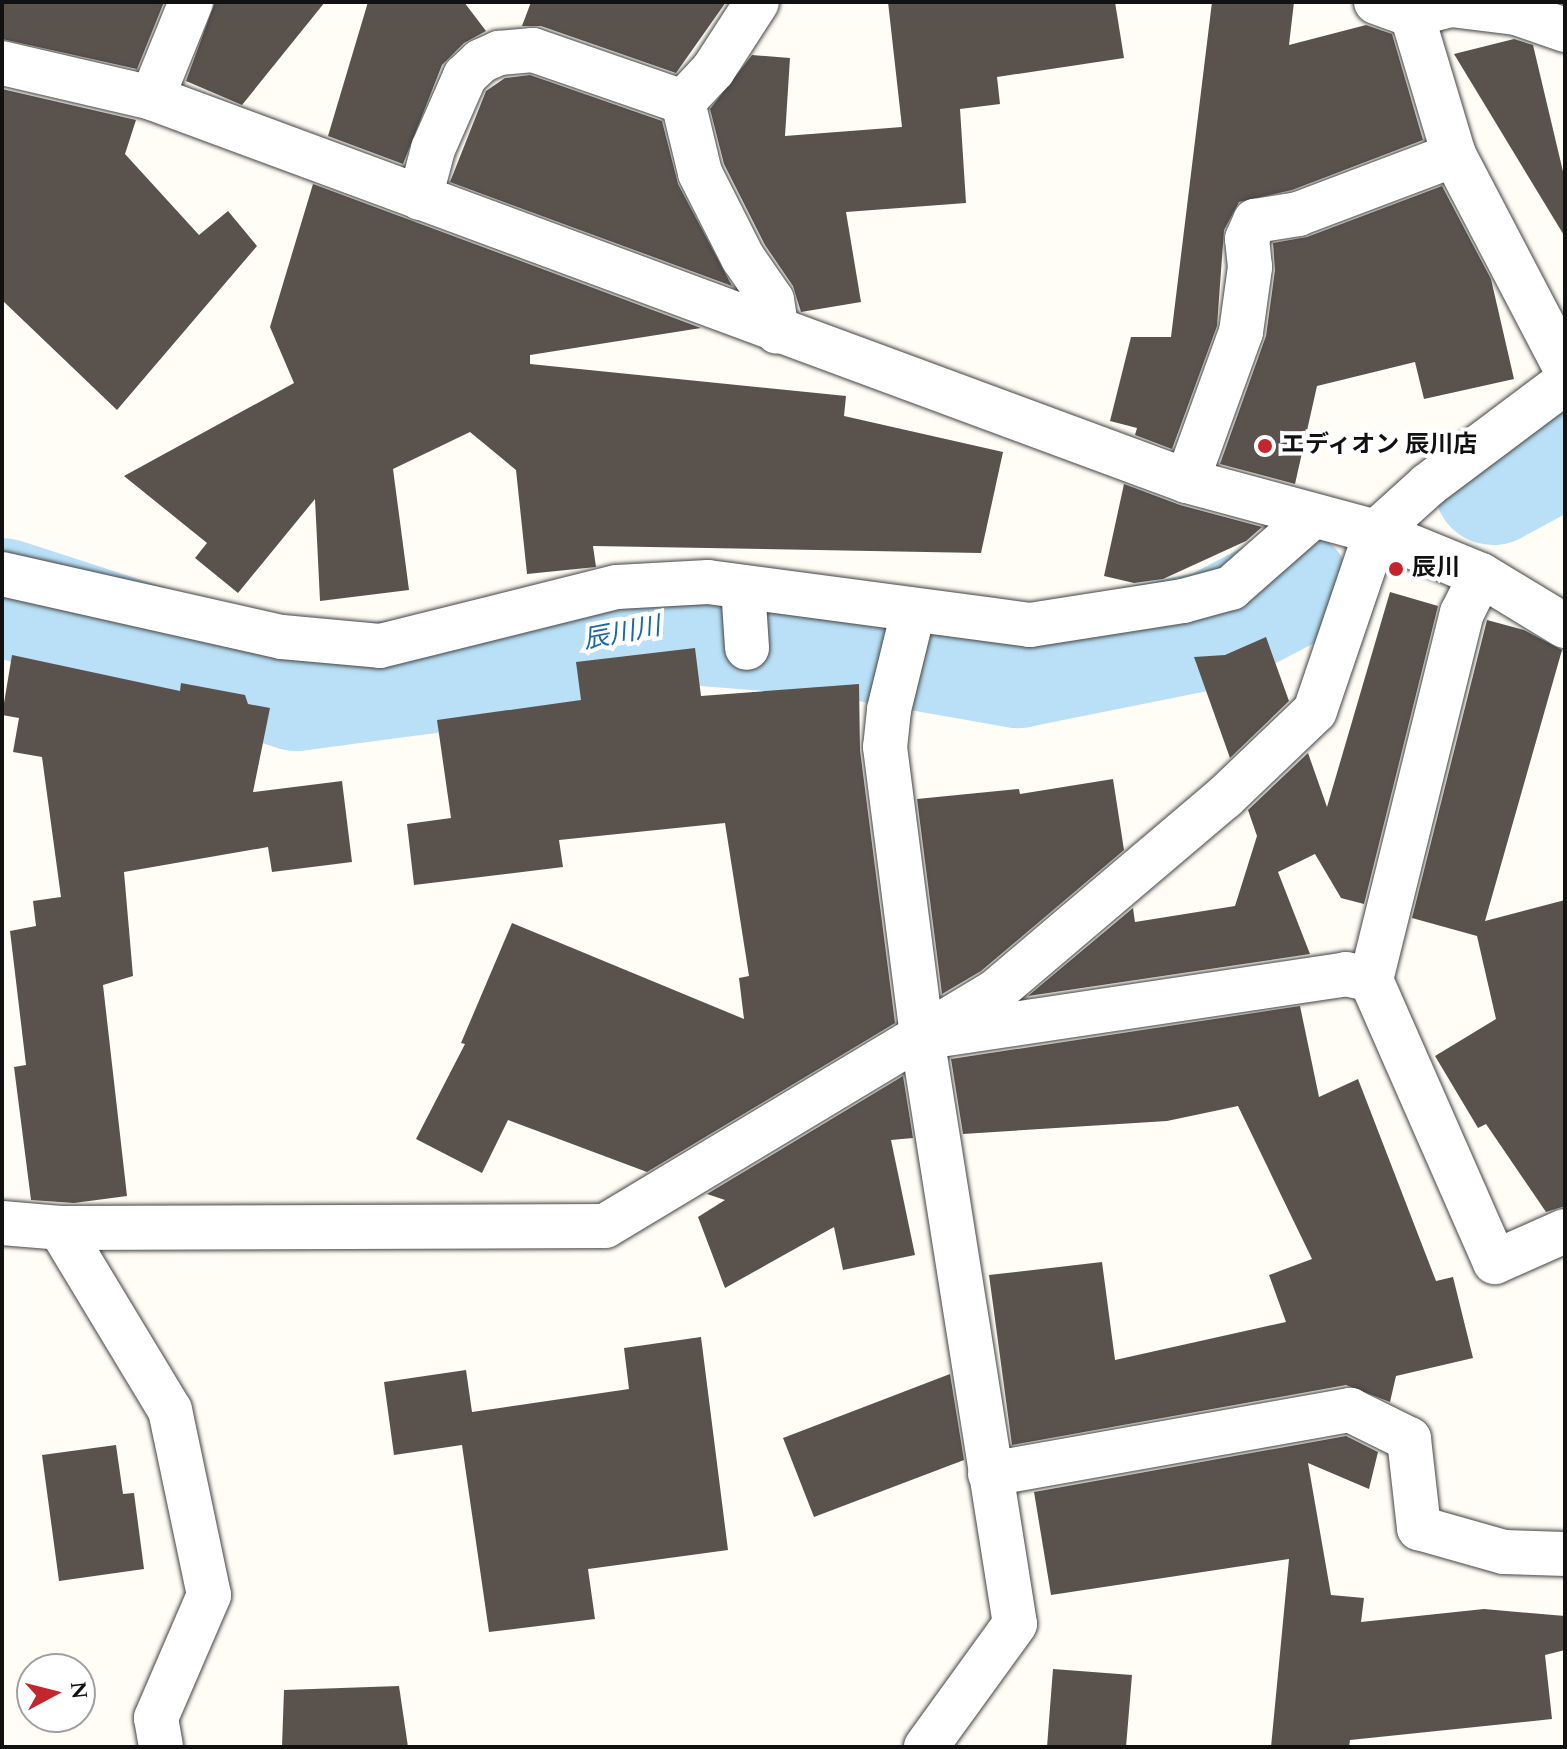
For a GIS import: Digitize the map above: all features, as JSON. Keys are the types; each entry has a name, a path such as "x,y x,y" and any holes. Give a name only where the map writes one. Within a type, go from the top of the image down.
{"street":[{"path":"152,98 191,2"},
{"path":"683,102 713,70 757,2"},
{"path":"1565,30 1516,13 1451,5 1394,8 1454,155 1565,367"},
{"path":"420,198 433,149 465,76 499,53 533,50 683,102"},
{"path":"2,63 152,98 777,332 1187,481 1376,532 1481,575 1565,626"},
{"path":"683,102 700,173 743,258 772,300 777,332"},
{"path":"1187,481 1241,332 1250,267 1247,239 1255,221 1298,214 1454,155"},
{"path":"2,1223 60,1228 605,1226 996,991 1225,797 1315,711 1376,532 1428,485 1565,382"},
{"path":"2,574 282,637 380,646 617,587 708,582 913,612 1030,625 1183,601 1231,588 1313,516"},
{"path":"1481,575 1462,613 1371,980 1495,1262 1565,1231"},
{"path":"743,587 747,648"},
{"path":"913,612 889,710 885,747 922,1037 1015,1624 926,1747"},
{"path":"922,1037 1346,974 1371,980"},
{"path":"60,1228 170,1410 209,1595 156,1718 161,1747"},
{"path":"990,1474 1350,1410 1409,1439 1419,1528 1504,1552 1565,1554"}],"building":[{"path":"2,2 164,2 137,69 2,39"},
{"path":"215,2 325,2 242,105 186,81"},
{"path":"368,2 464,2 486,31 464,43 442,65 403,164 328,136"},
{"path":"531,2 726,2 676,73 541,26 522,26"},
{"path":"888,2 1115,2 1124,58 997,77 1000,104 960,109 966,203 846,212 861,302 801,312 793,286 765,245 724,164 710,109 752,55 790,58 785,136 902,127"},
{"path":"1212,2 1294,2 1289,45 1366,25 1392,34 1423,140 1292,190 1239,202 1224,230 1217,326 1172,449 1135,435 1137,428 1110,421 1131,337 1171,337"},
{"path":"1514,39 1533,45 1565,180 1565,237 1454,54"},
{"path":"530,75 662,121 678,184 732,286 450,182 486,91 505,78"},
{"path":"2,89 136,120 125,154 199,235 228,211 257,246 117,410 2,300"},
{"path":"313,184 701,328 530,355 530,364 846,396 844,416 1003,452 981,553 593,546 596,567 527,574 516,470 470,432 393,469 409,590 320,601 315,499 238,593 195,558 207,543 124,476 294,383 270,327"},
{"path":"1442,186 1491,279 1514,379 1424,399 1415,362 1317,386 1295,484 1220,464 1266,336 1275,270 1273,243 1307,237"},
{"path":"1124,484 1180,505 1262,527 1246,541 1163,579 1134,583 1104,576"},
{"path":"1390,592 1438,606 1364,904 1341,898 1315,854 1278,872 1310,954 1028,996 1133,908 1135,922 1235,906 1257,836 1248,810 1308,753 1327,807"},
{"path":"1487,620 1524,630 1562,650 1485,921 1565,900 1565,1206 1546,1212 1486,1124 1478,1128 1435,1056 1496,1019 1477,936 1412,918"},
{"path":"1266,637 1289,701 1230,758 1194,657 1225,655"},
{"path":"695,648 701,696 859,684 860,750 895,1023 647,1172 508,1120 482,1173 416,1139 465,1044 461,1043 512,923 744,1019 739,978 749,976 725,823 559,840 563,867 414,885 407,824 451,818 437,720 581,700 576,662"},
{"path":"12,655 180,691 181,683 245,695 248,704 270,708 253,792 342,781 352,862 272,872 268,847 124,872 133,976 103,985 127,1196 74,1203 31,1200 14,1067 26,1065 10,931 36,926 33,901 61,897 42,757 13,752 19,718 2,715"},
{"path":"1113,779 1124,850 981,971 942,994 917,799 1019,789 1020,794"},
{"path":"1300,1006 1319,1097 1358,1079 1436,1281 1453,1277 1473,1358 1396,1376 1390,1402 1346,1385 1012,1445 989,1275 1102,1262 1115,1360 1286,1322 1269,1275 1312,1259 1238,1106 1167,1121 963,1134 951,1059"},
{"path":"903,1076 913,1138 891,1140 915,1255 843,1270 834,1227 725,1288 698,1217 725,1200 707,1194"},
{"path":"701,1337 728,1550 588,1569 595,1619 489,1632 462,1445 394,1455 384,1382 466,1370 472,1412 629,1389 624,1348"},
{"path":"950,1374 964,1460 814,1517 783,1438"},
{"path":"1346,1436 1378,1452 1369,1489 1308,1463 1331,1595 1364,1598 1361,1622 1484,1609 1565,1616 1565,1650 1545,1655 1552,1719 1350,1740 1349,1747 1271,1747 1289,1559 1051,1595 1034,1492"},
{"path":"116,1445 123,1494 134,1493 144,1569 59,1581 42,1455"},
{"path":"1053,1669 1132,1675 1126,1747 1047,1747"},
{"path":"399,1686 408,1747 282,1747 284,1690"}],"waterway":[{"name":"辰川川","path":"1493,486 1565,447"},
{"name":"辰川川","path":"2,597 296,692 424,675 664,624 840,638 1018,669 1212,630 1292,588"}],"place":[{"name":"エディオン 辰川店","path":"1265,446"},
{"name":"辰川","path":"1396,569"}]}
